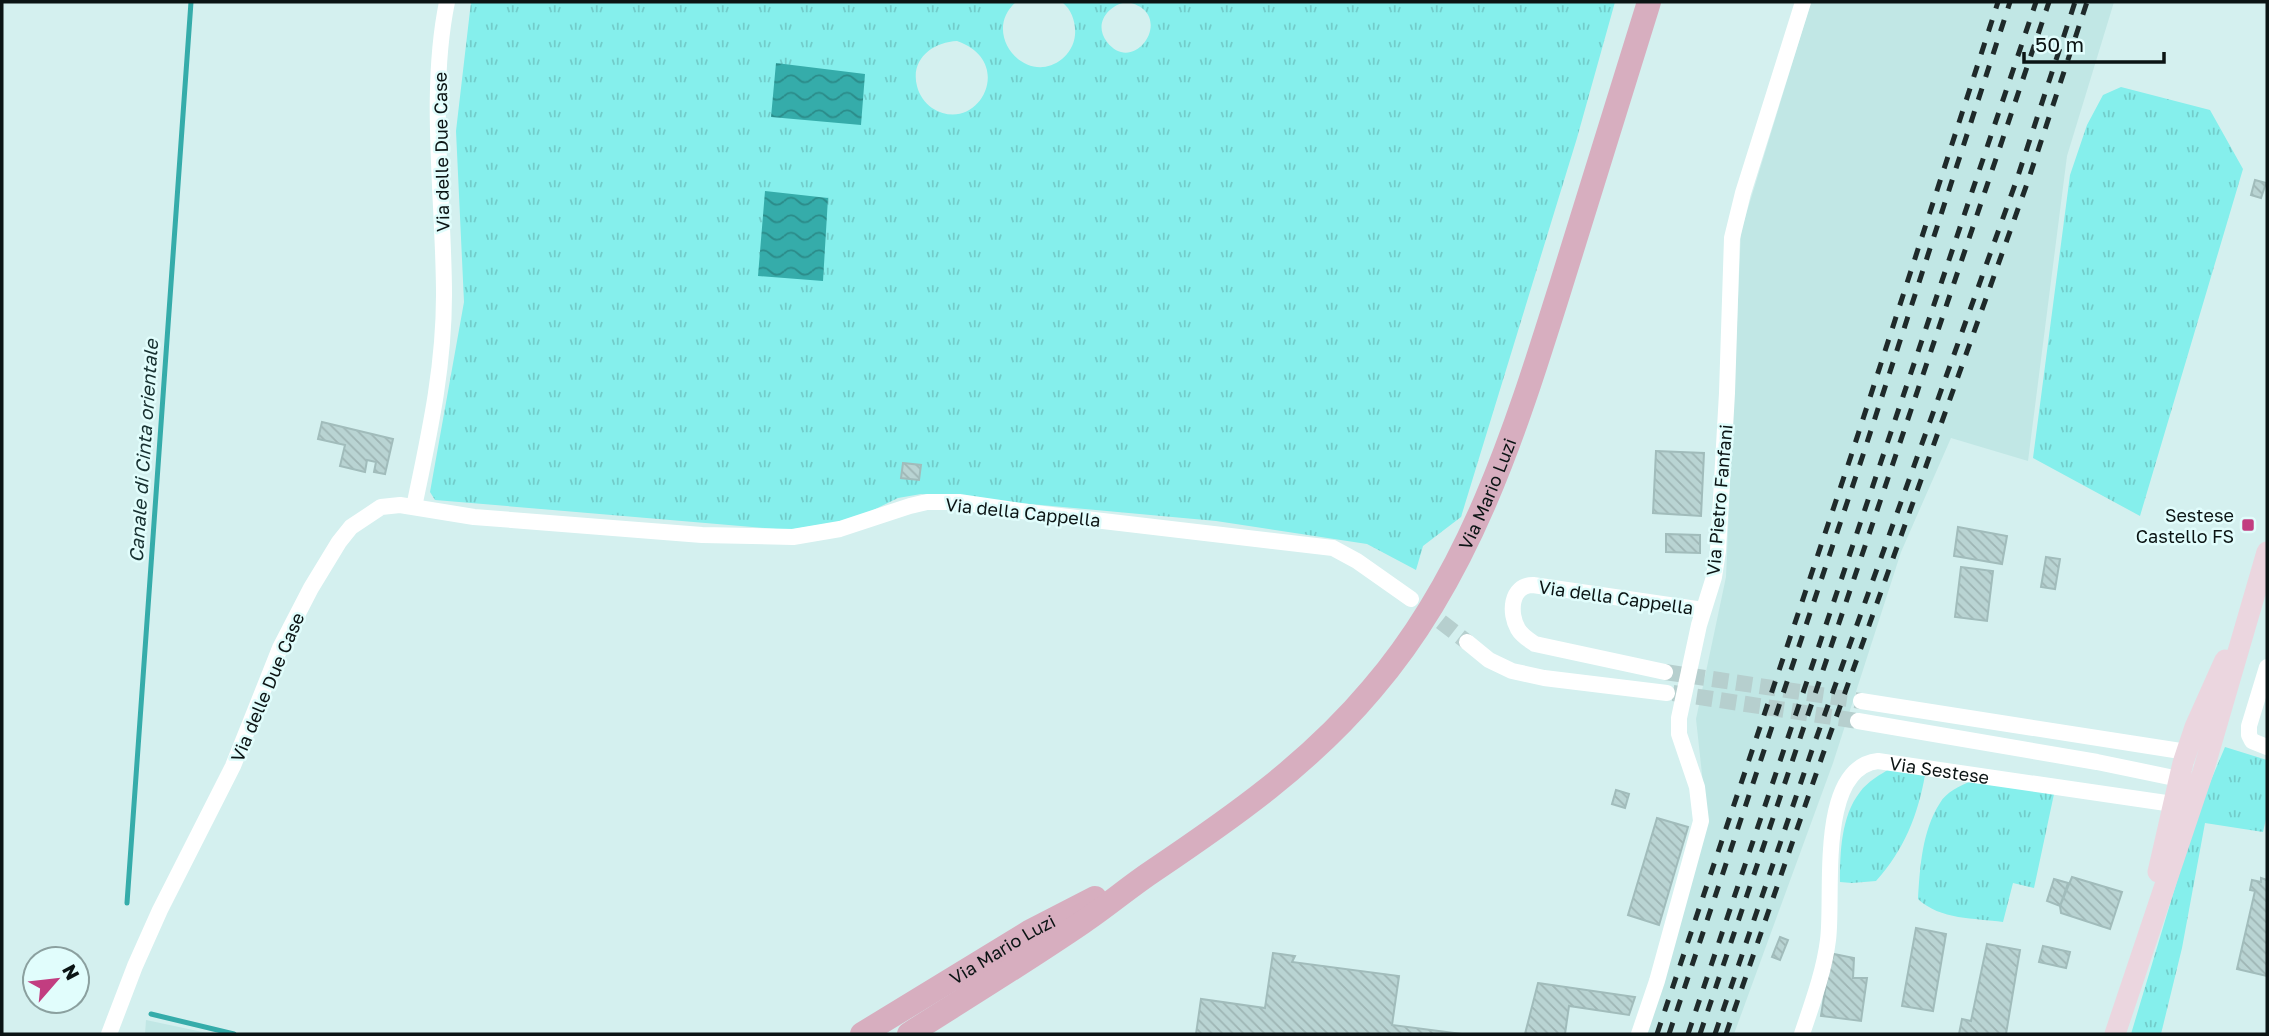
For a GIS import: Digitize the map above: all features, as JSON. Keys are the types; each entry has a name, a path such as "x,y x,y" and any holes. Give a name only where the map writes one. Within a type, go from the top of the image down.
{"main road":[{"name":"Via Mario Luzi","path":"909,1034 1083,922 1253,802 1318,746 1373,689 1397,658 1446,581 1475,525 1503,460 1537,361 1649,2"},
{"path":"2117,1029 2176,854 2267,552"},
{"path":"2117,1029 2195,727 2260,580"},
{"name":"Via Mario Luzi","path":"862,1034 1029,932 1149,873"}],"street":[{"name":"Via delle Due Case","path":"109,1034 160,910 233,766 280,648 311,588 339,542 359,521 375,510 389,505 414,507 436,403 442,346 444,296 439,109 442,24 447,2"},
{"name":"Via Pietro Fanfani","path":"1639,1034 1660,970 1701,821 1697,787 1679,734 1679,718 1718,551 1732,238 1743,193 1803,2"},
{"name":"Via della Cappella","path":"414,507 474,517 702,535 793,537 841,530 927,502 959,502 1334,548 1411,599"},
{"name":"Via della Cappella","path":"1665,671 1535,644 1518,630 1514,620 1512,610 1516,593 1521,588 1533,585 1703,610"},
{"path":"1467,642 1489,660 1512,671 1544,678 1667,692"},
{"path":"2267,667 2249,726 2249,737 2253,742 2267,747"},
{"path":"2176,854 2184,765 2228,687"},
{"path":"1861,701 2184,765"},
{"path":"1858,722 2097,762 2184,765"},
{"name":"Via Sestese","path":"1802,1034 1828,940 1832,825 1846,786 1860,766 1878,761 2173,804"}],"shaded area":[{"path":"1811,2 2114,2 2067,156 2028,461 1951,438 1901,552 1833,763 1734,1034 1637,1034 1707,820 1696,719 1726,577 1741,231"},
{"path":"146,1020 212,1034 145,1034"}],"green space":[{"path":"471,2 1016,2 1006,15 1003,28 1005,41 1012,53 1022,62 1035,67 1048,66 1062,59 1072,45 1075,35 1074,21 1062,2 1127,2 1615,2 1577,138 1461,517 1423,546 1416,570 1367,544 1216,521 921,494 898,498 855,519 788,530 435,500 430,492 464,302 456,131","holes":["1127,2 1142,8 1149,18 1147,39 1139,48 1129,52 1118,51 1103,35 1102,22 1105,16 1114,7","957,41 975,51 985,64 988,79 984,93 976,105 963,113 948,114 932,108 925,101 918,89 916,76 920,60 925,54 940,45"]},
{"path":"2121,87 2210,110 2243,169 2140,516 2033,458 2070,175 2087,125 2103,95"},
{"path":"2225,747 2267,760 2267,815 2263,832 2205,823 2182,948 2161,1034 2131,1034 2198,811"},
{"path":"1891,768 1925,775 1908,831 1894,857 1876,881 1840,882 1841,847 1849,812 1863,788"},
{"path":"1971,781 2054,794 2034,888 2013,883 2003,922 1947,914 1918,899 1923,849 1929,825 1946,796"}],"water":[{"path":"776,63 865,74 861,125 771,117"},
{"path":"765,191 828,198 823,281 758,276"}],"building":[{"path":"2255,180 2266,183 2261,198 2251,195"},
{"path":"322,422 393,439 385,474 374,472 376,462 367,460 365,472 340,466 345,445 318,439"},
{"path":"1656,451 1704,453 1701,516 1653,513"},
{"path":"903,463 921,465 919,480 901,478"},
{"path":"1958,527 2007,536 2002,564 1954,556"},
{"path":"1666,534 1700,535 1700,553 1666,552"},
{"path":"2046,557 2060,559 2055,589 2041,587"},
{"path":"1961,567 1993,571 1987,621 1955,617"},
{"path":"1616,790 1629,794 1625,808 1612,804"},
{"path":"1657,818 1688,827 1659,925 1628,915"},
{"path":"2072,877 2122,892 2110,929 2061,913 2060,906"},
{"path":"2261,878 2267,880 2267,976 2237,969 2255,891 2250,890 2252,880 2261,882"},
{"path":"2054,879 2068,883 2060,906 2047,901"},
{"path":"1916,928 1946,934 1933,1011 1902,1006"},
{"path":"1780,937 1788,940 1780,960 1772,957"},
{"path":"1987,944 2020,950 2006,1034 1959,1034 1962,1019 1971,1021"},
{"path":"2043,946 2070,952 2066,968 2039,962"},
{"path":"1273,953 1295,956 1292,962 1399,976 1392,1025 1462,1034 1196,1034 1201,999 1265,1008"},
{"path":"1834,954 1854,958 1853,978 1867,978 1861,1021 1821,1016 1828,972"},
{"path":"1538,983 1635,997 1629,1015 1569,1006 1565,1034 1525,1034"}],"waterway":[{"name":"Canale di Cinta orientale","path":"127,903 191,2"},
{"path":"151,1014 234,1034"}],"tunnel":[{"path":"1422,607 1467,642"},
{"path":"1665,672 1861,701"},
{"path":"1673,693 1858,721"}],"railway":[{"path":"1657,1034 1852,453 1998,2"},
{"path":"1669,1034 1863,455 2010,2"},
{"path":"1688,1034 2036,2"},
{"path":"1700,1034 2049,2"},
{"path":"1715,1034 1812,750 2017,179 2075,2"},
{"path":"1726,1034 2028,181 2087,2"}],"place":[{"name":"Sestese Castello FS","path":"2248,525"}]}
